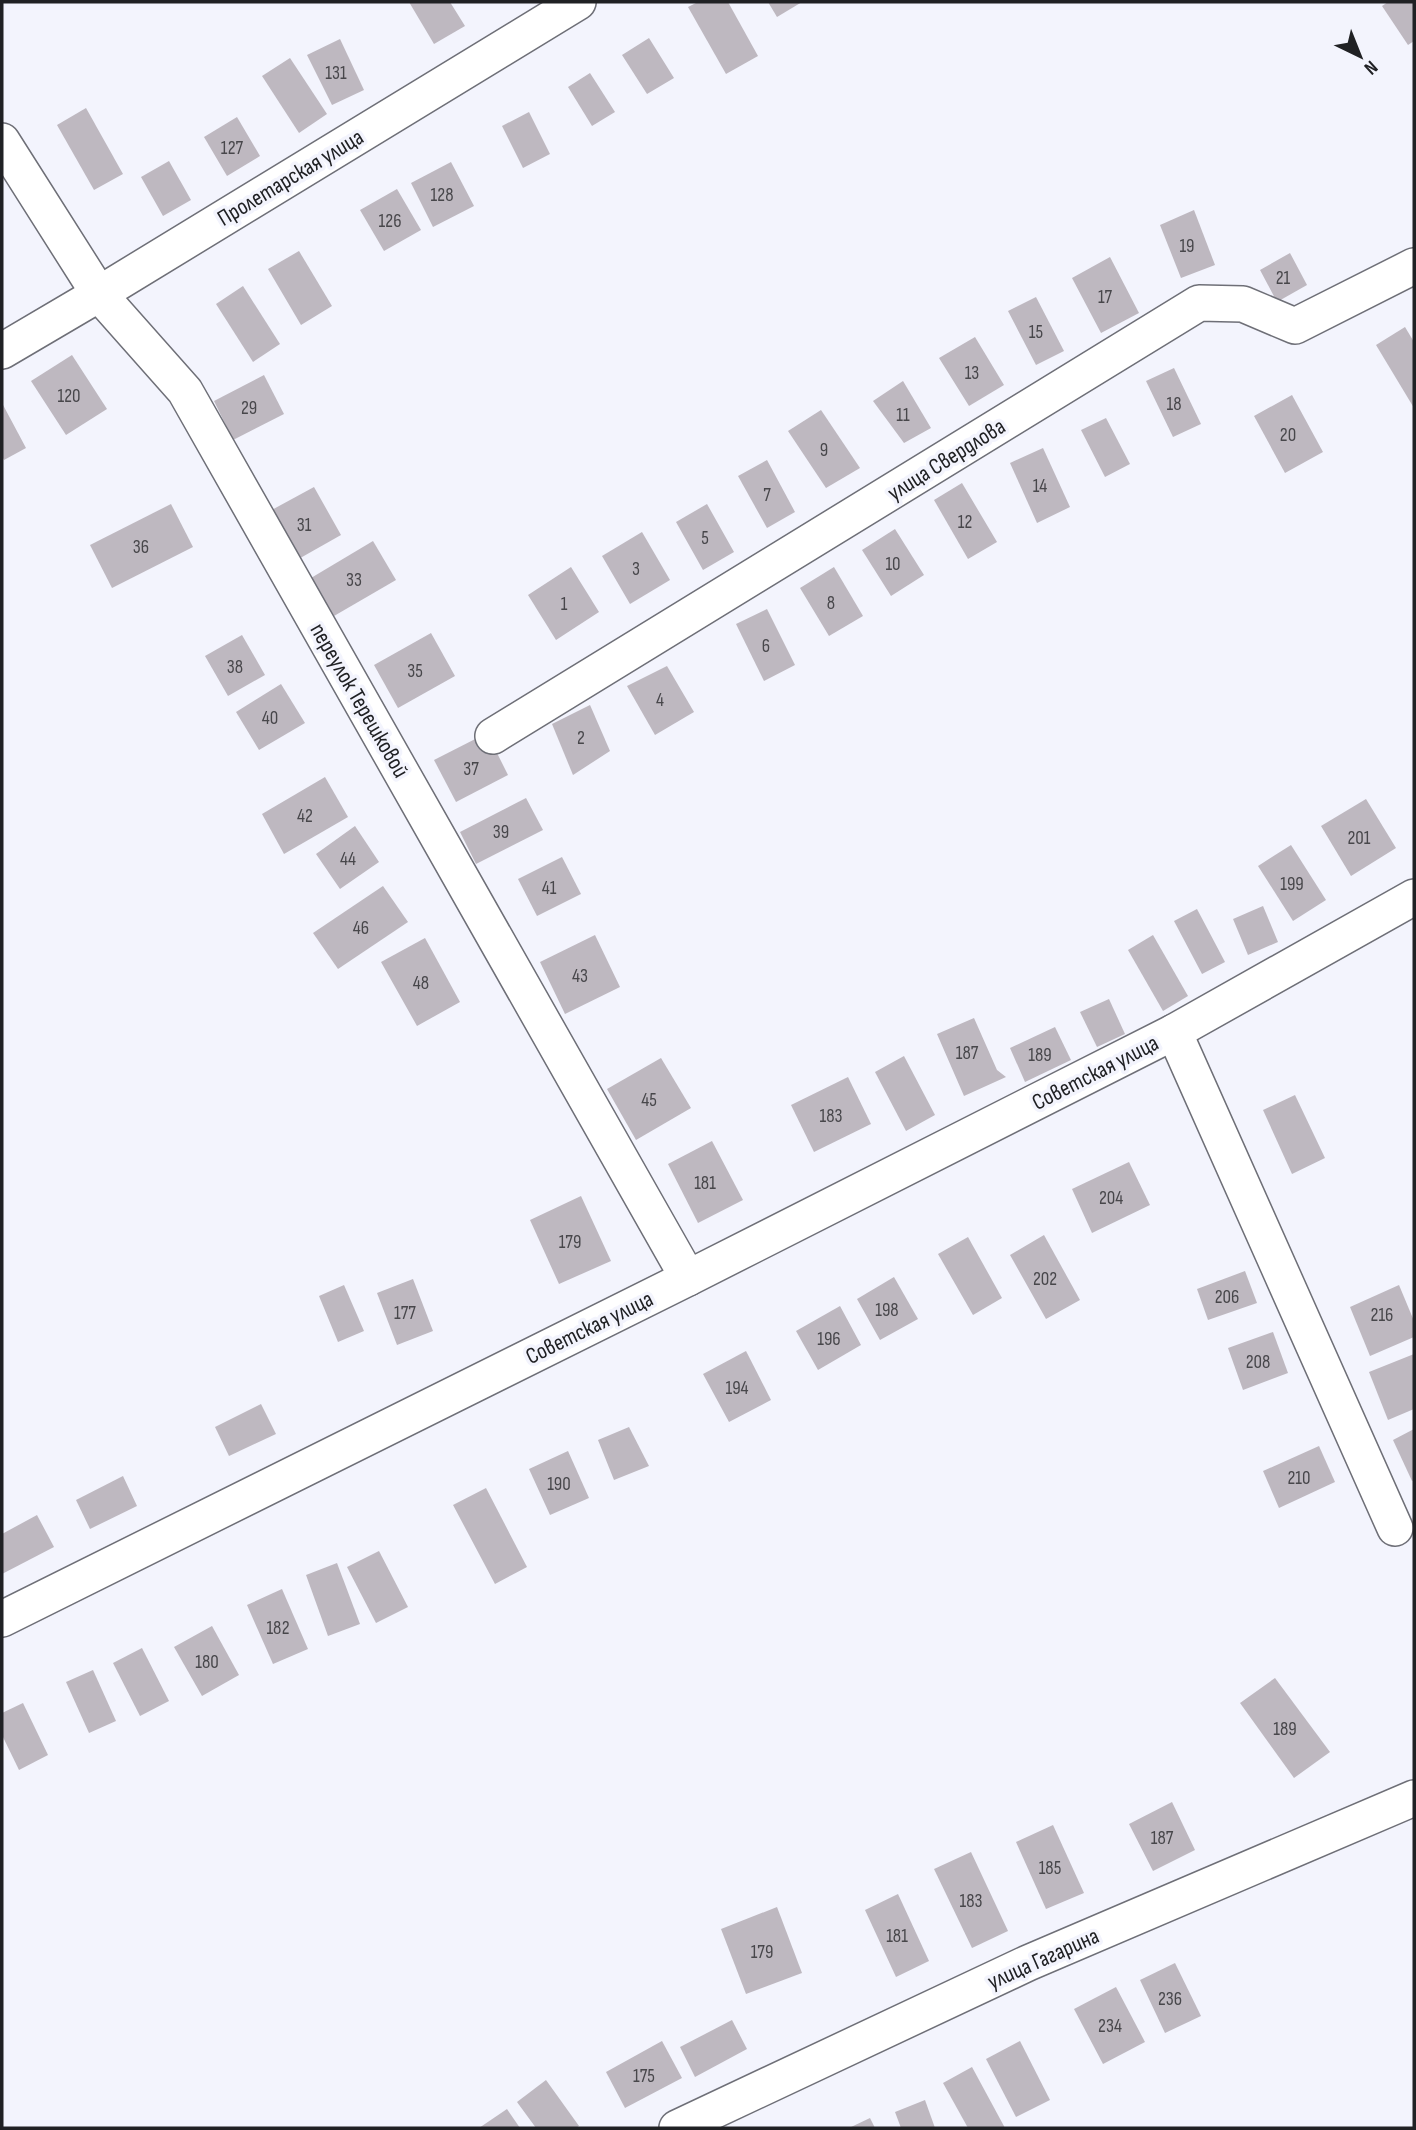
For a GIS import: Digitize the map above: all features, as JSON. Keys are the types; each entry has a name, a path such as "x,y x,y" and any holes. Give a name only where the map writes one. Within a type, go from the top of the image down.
{"street":[{"name":"Пролетарская улица","path":"2,351 578,2"},
{"name":"переулок Терешковой","path":"2,141 99,294 184,390 688,1278"},
{"name":"улица Свердлова","path":"493,736 1199,303 1243,304 1295,326 1414,266"},
{"name":"Советская улица","path":"2,1619 688,1278 1174,1032 1414,897"},
{"name":"Советская улица","path":"1174,1032 1395,1528"},
{"name":"улица Гагарина","path":"677,2128 1028,1963 1414,1798"}],"building":[{"path":"409,2 450,2 465,26 434,44"},
{"path":"698,2 728,2 758,56 726,74 688,7"},
{"path":"768,2 802,2 777,17"},
{"path":"1388,2 1414,2 1414,41 1408,45 1382,6"},
{"path":"649,38 674,78 647,94 622,55"},
{"path":"340,39 364,90 332,105 307,55"},
{"path":"290,58 327,114 299,133 262,76"},
{"path":"590,73 615,112 592,126 568,87"},
{"path":"86,108 123,174 94,190 57,125"},
{"path":"529,112 550,154 523,168 502,126"},
{"path":"237,117 260,156 227,176 204,137"},
{"path":"169,161 191,200 163,216 141,177"},
{"path":"451,162 474,206 433,227 411,183"},
{"path":"397,189 421,230 384,251 360,210"},
{"path":"1194,210 1215,265 1181,278 1160,225"},
{"path":"299,251 332,306 301,325 268,269"},
{"path":"1290,253 1307,285 1277,302 1260,270"},
{"path":"1110,257 1139,313 1101,333 1072,278"},
{"path":"243,286 280,344 253,362 216,304"},
{"path":"1036,297 1064,351 1036,365 1008,311"},
{"path":"1405,327 1414,342 1414,408 1376,345"},
{"path":"975,337 1004,385 969,406 939,358"},
{"path":"72,355 107,409 66,435 31,381"},
{"path":"1174,368 1201,424 1173,437 1146,381"},
{"path":"264,375 284,414 233,440 214,401"},
{"path":"903,381 931,428 904,443 873,401"},
{"path":"1292,395 1323,452 1285,473 1254,416"},
{"path":"2,403 26,448 4,460 2,456"},
{"path":"821,410 860,468 826,488 788,431"},
{"path":"1106,418 1130,464 1105,477 1081,430"},
{"path":"1043,448 1070,507 1037,523 1010,463"},
{"path":"767,460 795,512 767,528 738,476"},
{"path":"962,483 997,542 968,559 934,500"},
{"path":"314,487 341,535 295,561 268,512"},
{"path":"171,504 193,547 112,588 90,545"},
{"path":"707,504 734,552 703,570 676,522"},
{"path":"895,529 924,575 891,596 862,550"},
{"path":"642,532 670,580 630,604 602,556"},
{"path":"373,541 396,580 334,616 311,578"},
{"path":"571,567 599,612 556,640 528,595"},
{"path":"834,567 863,616 829,636 800,588"},
{"path":"767,609 795,665 764,681 736,624"},
{"path":"431,633 455,676 398,708 374,665"},
{"path":"242,635 265,675 228,696 205,656"},
{"path":"667,666 694,712 655,735 627,686"},
{"path":"281,684 305,723 259,750 236,712"},
{"path":"590,705 610,751 573,775 552,724"},
{"path":"487,733 508,775 456,802 434,760"},
{"path":"325,777 348,817 284,854 262,814"},
{"path":"526,798 543,830 476,864 460,832"},
{"path":"1366,799 1396,848 1351,876 1321,826"},
{"path":"355,826 379,862 340,889 316,854"},
{"path":"1291,845 1326,900 1293,921 1258,866"},
{"path":"562,857 581,894 537,916 518,879"},
{"path":"383,886 408,922 338,969 313,933"},
{"path":"1263,906 1278,942 1248,955 1233,919"},
{"path":"1197,909 1225,962 1202,974 1174,921"},
{"path":"595,935 620,987 565,1014 540,962"},
{"path":"1153,935 1188,996 1163,1011 1128,950"},
{"path":"425,938 460,1002 417,1026 381,962"},
{"path":"1109,999 1125,1034 1097,1047 1080,1012"},
{"path":"974,1018 997,1070 1006,1077 964,1096 937,1034"},
{"path":"1055,1027 1071,1060 1025,1082 1010,1048"},
{"path":"904,1056 935,1115 906,1131 875,1072"},
{"path":"661,1058 691,1108 636,1140 607,1089"},
{"path":"848,1077 871,1124 814,1152 791,1105"},
{"path":"1295,1095 1325,1158 1292,1174 1263,1110"},
{"path":"712,1141 743,1200 698,1223 668,1164"},
{"path":"1129,1162 1150,1205 1092,1233 1072,1189"},
{"path":"581,1196 611,1261 559,1284 530,1220"},
{"path":"1044,1235 1080,1300 1046,1319 1010,1255"},
{"path":"968,1237 1002,1298 973,1315 938,1254"},
{"path":"1245,1271 1257,1303 1208,1320 1197,1289"},
{"path":"894,1277 918,1319 880,1340 857,1299"},
{"path":"413,1279 433,1331 397,1345 377,1293"},
{"path":"344,1285 364,1331 338,1342 319,1296"},
{"path":"1399,1285 1414,1321 1414,1337 1370,1356 1350,1307"},
{"path":"840,1306 861,1345 818,1370 796,1331"},
{"path":"1273,1332 1288,1373 1243,1390 1228,1348"},
{"path":"746,1351 771,1400 729,1422 703,1374"},
{"path":"1414,1354 1414,1409 1388,1420 1369,1372"},
{"path":"261,1404 276,1434 229,1456 215,1427"},
{"path":"629,1427 649,1466 614,1480 598,1440"},
{"path":"1414,1429 1414,1480 1412,1481 1393,1440"},
{"path":"1319,1446 1335,1482 1279,1508 1263,1471"},
{"path":"568,1451 589,1498 550,1515 529,1469"},
{"path":"123,1476 137,1506 90,1529 76,1500"},
{"path":"486,1488 527,1567 495,1584 453,1505"},
{"path":"37,1515 54,1547 2,1574 2,1534"},
{"path":"379,1551 408,1607 376,1623 347,1567"},
{"path":"337,1563 360,1624 328,1636 306,1575"},
{"path":"282,1589 308,1649 273,1664 247,1605"},
{"path":"212,1626 239,1675 202,1696 174,1647"},
{"path":"142,1648 169,1701 140,1716 113,1663"},
{"path":"93,1670 116,1721 89,1733 66,1682"},
{"path":"1275,1678 1330,1752 1294,1778 1240,1703"},
{"path":"23,1703 48,1755 19,1770 2,1735 2,1713"},
{"path":"1172,1802 1195,1850 1153,1871 1129,1824"},
{"path":"1053,1825 1084,1893 1046,1909 1016,1842"},
{"path":"971,1852 1008,1931 972,1948 934,1869"},
{"path":"898,1894 929,1961 896,1977 865,1910"},
{"path":"777,1907 802,1973 746,1994 721,1929"},
{"path":"1175,1963 1201,2016 1165,2033 1140,1980"},
{"path":"1116,1987 1145,2042 1103,2064 1074,2009"},
{"path":"732,2020 747,2049 695,2077 680,2047"},
{"path":"662,2041 682,2078 625,2108 606,2072"},
{"path":"1020,2041 1050,2100 1016,2117 986,2059"},
{"path":"972,2067 1005,2128 968,2128 943,2083"},
{"path":"546,2080 579,2126 536,2128 517,2102"},
{"path":"925,2100 935,2128 901,2128 895,2112"},
{"path":"507,2109 520,2128 479,2128"},
{"path":"870,2118 875,2128 849,2128"}]}
